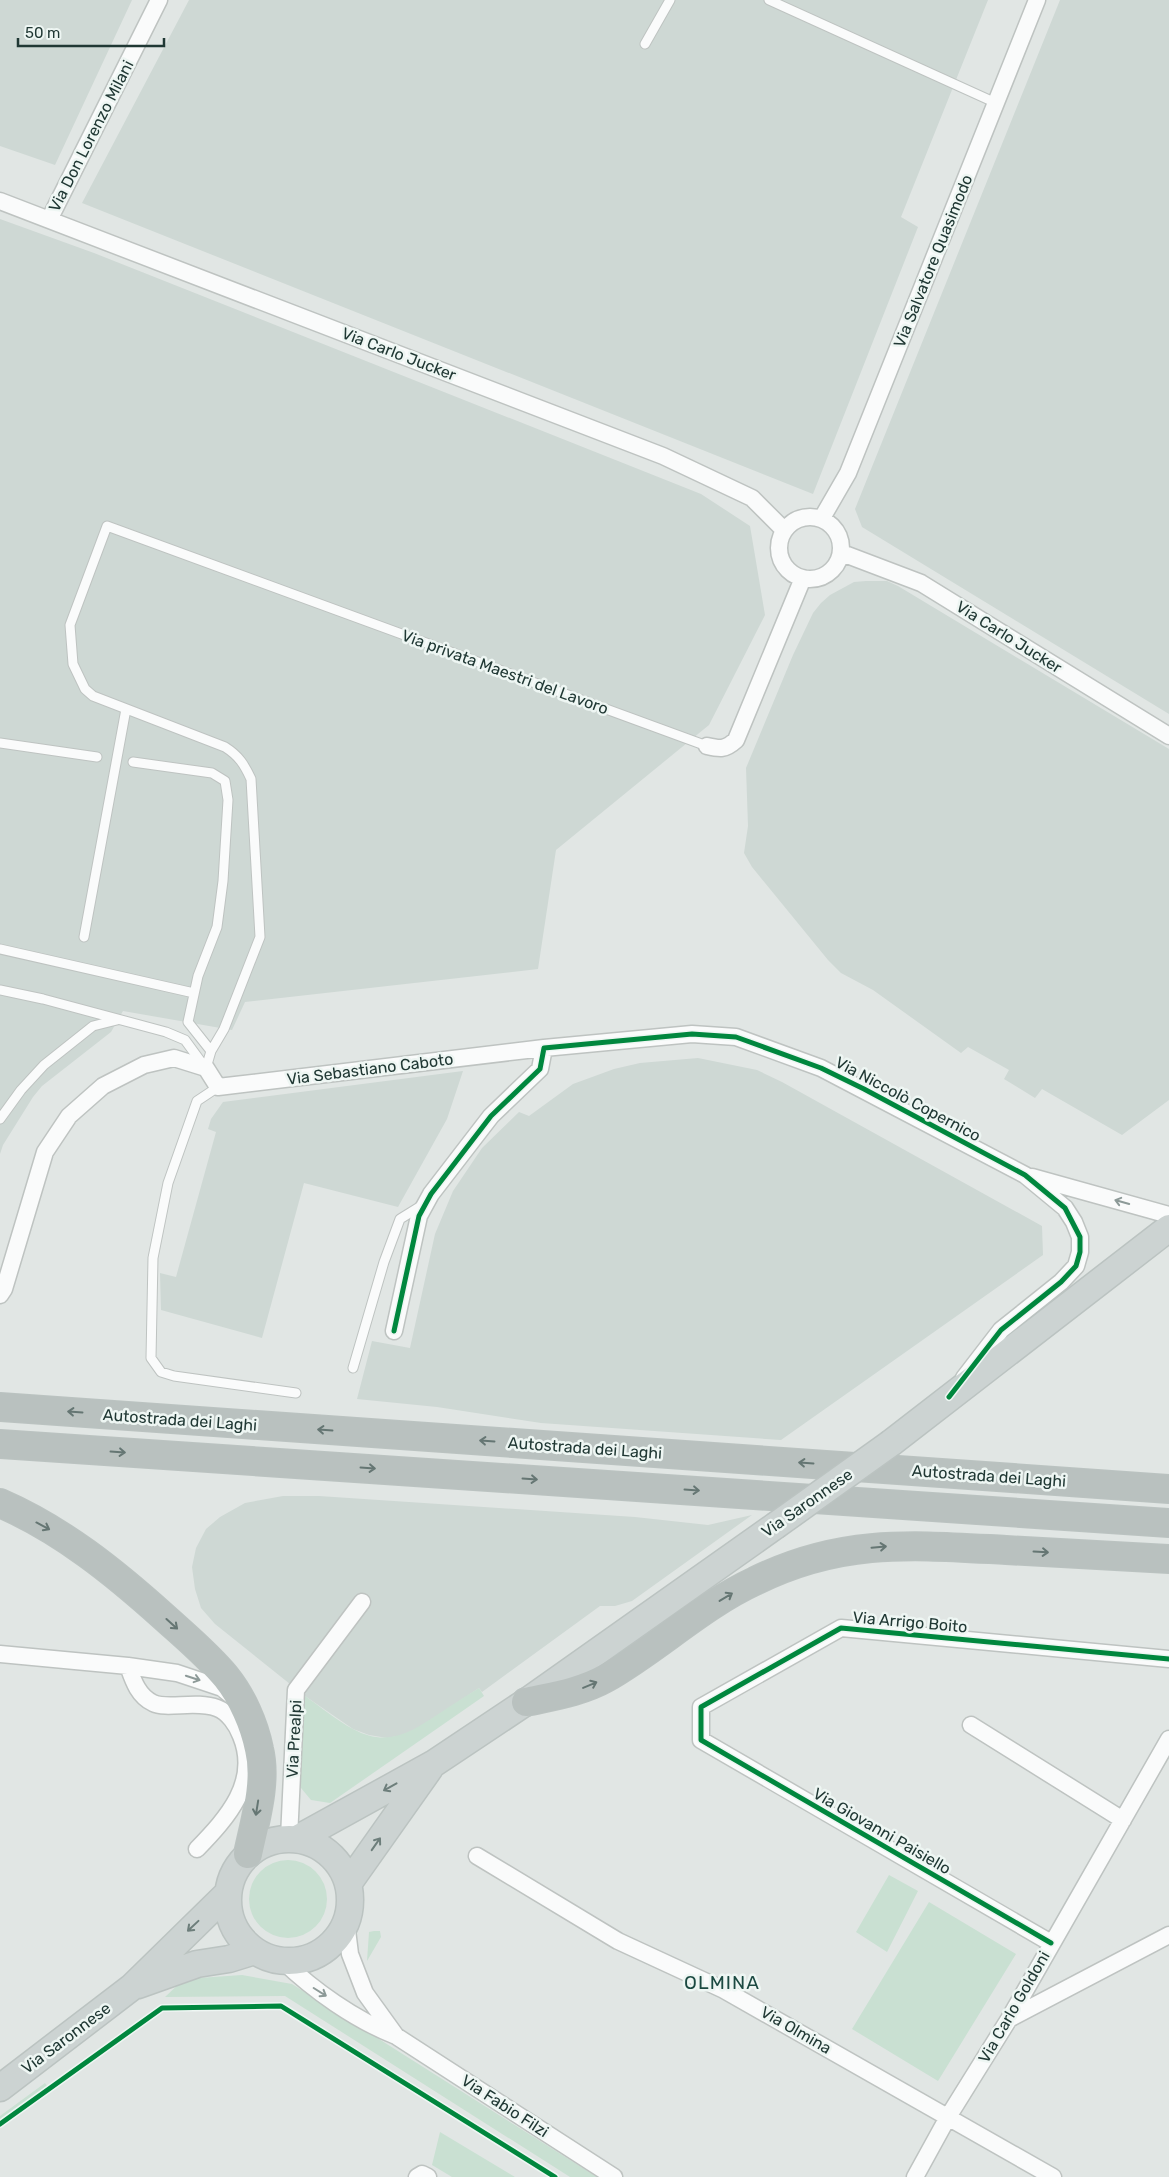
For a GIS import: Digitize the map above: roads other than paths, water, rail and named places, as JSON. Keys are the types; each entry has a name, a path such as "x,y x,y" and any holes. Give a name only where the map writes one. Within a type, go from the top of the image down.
{"highway":[{"name":"Autostrada dei Laghi","path":"0,1407 1169,1488"},
{"path":"0,1444 1169,1523"},
{"path":"1065,1481 1096,1478 1169,1480"},
{"path":"0,1503 61,1535 114,1572 204,1652 227,1678 245,1708 260,1750 262,1780 248,1854"},
{"path":"526,1702 567,1693 606,1678 721,1600 754,1581 813,1557 842,1551 904,1545 1169,1559"}],"main road":[{"name":"Via Saronnese","path":"293,1839 433,1764 526,1702 891,1443 1169,1228"},
{"name":"Via Saronnese","path":"348,1884 433,1764"},
{"name":"Via Saronnese","path":"278,1839 293,1839 322,1848 336,1860 348,1884 350,1907 346,1922 336,1939 321,1952 302,1959 283,1961 255,1951 241,1938 231,1921 227,1903 232,1876 248,1854 262,1844 278,1839"},
{"name":"Via Saronnese","path":"0,2088 132,1987 228,1893"},
{"name":"Via Saronnese","path":"132,1987 196,1964 228,1959 255,1951"}],"street":[{"name":"Via Don Lorenzo Milani","path":"50,218 159,0"},
{"name":"Via Salvatore Quasimodo","path":"822,518 848,473 1037,0"},
{"name":"Via Carlo Jucker","path":"0,201 50,218 663,456 752,498 784,530"},
{"path":"812,516 822,518 838,532 842,542 842,553 838,563 822,577 802,578 786,568 778,550 780,539 784,530 791,522 812,516"},
{"name":"Via Carlo Jucker","path":"842,553 921,583 1169,736"},
{"name":"Via privata Maestri del Lavoro","path":"707,746 721,750 736,740 802,578"},
{"name":"Via Niccolò Copernico","path":"544,1048 692,1034 736,1037 821,1068 1025,1175 1065,1208 1074,1222 1080,1237 1080,1252 1076,1266 1061,1282 1000,1330 949,1397"},
{"path":"394,1331 419,1216 468,1144 491,1116 540,1069 544,1048"},
{"name":"Via Sebastiano Caboto","path":"218,1087 544,1048"},
{"path":"0,1295 4,1289 45,1152 69,1116 103,1086 144,1065 174,1058 206,1068 218,1087"},
{"name":"Via Niccolò Copernico","path":"1025,1175 1169,1215"},
{"name":"Via Prealpi","path":"293,1839 296,1690 362,1602"},
{"name":"Via Arrigo Boito","path":"701,1740 702,1707 841,1628 1169,1659"},
{"path":"0,1654 128,1666 177,1673 222,1688 245,1708"},
{"path":"128,1666 135,1686 143,1697 154,1704 168,1706 204,1704 219,1709 236,1724 245,1745 246,1780 231,1811 197,1849"},
{"path":"971,1725 1124,1820"},
{"name":"Via Carlo Goldoni","path":"948,2117 1009,2019 1169,1739"},
{"name":"Via Giovanni Paisiello","path":"701,1740 1051,1943"},
{"name":"Via Olmina","path":"477,1856 618,1940 724,1990 1053,2177"},
{"name":"Via Fabio Filzi","path":"346,1922 350,1954 365,1993 396,2036"},
{"path":"1009,2019 1169,1934"},
{"name":"Via Fabio Filzi","path":"283,1961 306,1983 378,2029 396,2036 614,2177"},
{"path":"915,2177 948,2117"},
{"path":"417,2177 422,2174 428,2177"}],"lane":[{"path":"645,44 670,0"},
{"path":"770,0 996,103"},
{"name":"Via privata Maestri del Lavoro","path":"126,709 93,696 85,689 73,664 70,625 107,526 707,746"},
{"path":"84,937 126,709 236,754 243,762 251,779 260,937 224,1029 211,1051 206,1068"},
{"path":"0,743 97,757"},
{"path":"133,762 212,773 225,781 228,800 223,881 217,927 198,976 188,1022 211,1051"},
{"path":"0,949 194,993"},
{"path":"0,990 43,998 166,1032 184,1040 206,1068"},
{"path":"0,1119 21,1090 44,1065 93,1026 118,1020"},
{"path":"218,1087 197,1101 168,1183 153,1258 151,1358 161,1372 174,1376 296,1393"},
{"path":"353,1368 384,1262 400,1219 426,1204"}],"district":[{"name":"OLMINA","path":"722,1982"}]}
